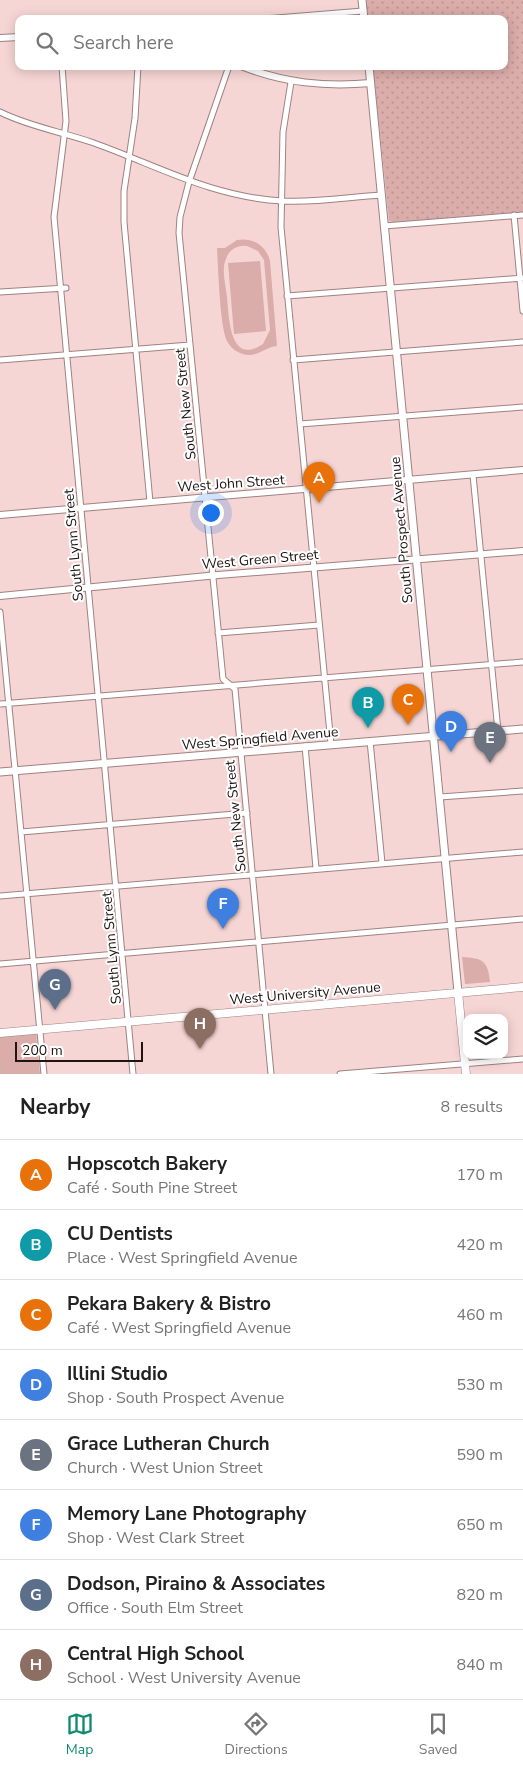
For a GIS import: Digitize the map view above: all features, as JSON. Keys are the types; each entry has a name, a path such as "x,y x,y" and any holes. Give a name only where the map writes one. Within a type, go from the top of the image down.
{"main road":[{"path":"362,0 364,15"},
{"name":"South Prospect Avenue","path":"369,70 458,992"},
{"name":"West Springfield Avenue","path":"0,772 523,729"},
{"name":"West University Avenue","path":"0,1033 523,987"},
{"path":"458,992 466,1074"}],"street":[{"path":"0,38 15,36"},
{"name":"South Lynn Street","path":"62,70 66,110 54,217 59,288 100,696 133,1074"},
{"path":"138,70 135,118 124,191 124,222 150,502"},
{"name":"South New Street","path":"227,70 189,182 180,217 179,233 223,680 235,690 271,1074"},
{"path":"254,70 291,82 330,86 370,83"},
{"path":"291,82 283,132 281,220 330,744"},
{"path":"0,112 23,123 64,133 129,155 189,182 239,196 282,201 381,195"},
{"path":"384,226 523,214"},
{"path":"514,215 523,311"},
{"path":"287,296 521,278"},
{"path":"0,292 66,288"},
{"path":"293,360 523,342"},
{"path":"0,360 190,345"},
{"path":"300,424 523,407"},
{"name":"West John Street","path":"0,515 523,470"},
{"path":"473,475 498,731"},
{"name":"West Green Street","path":"0,596 313,567 523,551"},
{"path":"0,612 44,1074"},
{"path":"218,634 319,625"},
{"path":"0,704 523,662"},
{"path":"370,741 382,863"},
{"path":"305,746 316,868"},
{"path":"440,797 523,791"},
{"path":"21,832 247,813"},
{"path":"0,896 523,852"},
{"path":"0,964 258,940 523,919"},
{"path":"340,1074 523,1059"}],"shaded area":[{"path":"366,0 523,0 523,212 389,221 373,70 508,70 508,15 368,15"},
{"path":"243,239 258,243 268,255 277,346 248,355 236,351 227,341 221,311 217,248 225,248 237,240","holes":["247,246 258,251 264,260 270,330 263,344 252,349 243,349 237,344 230,326 224,268 227,256 237,247"]},
{"path":"260,261 266,331 234,334 228,263"},
{"path":"462,957 475,958 483,962 488,969 490,982 465,984"},
{"path":"36,1033 40,1074 0,1074 0,1037"}],"place":[{"name":"Hopscotch Bakery","path":"319,503"},
{"name":"Pekara Bakery & Bistro","path":"408,725"},
{"name":"CU Dentists","path":"368,728"},
{"name":"Illini Studio","path":"451,752"},
{"name":"Grace Lutheran Church","path":"490,763"},
{"name":"Memory Lane Photography","path":"223,929"},
{"name":"Dodson, Piraino & Associates","path":"55,1010"},
{"name":"Central High School","path":"200,1049"}]}
